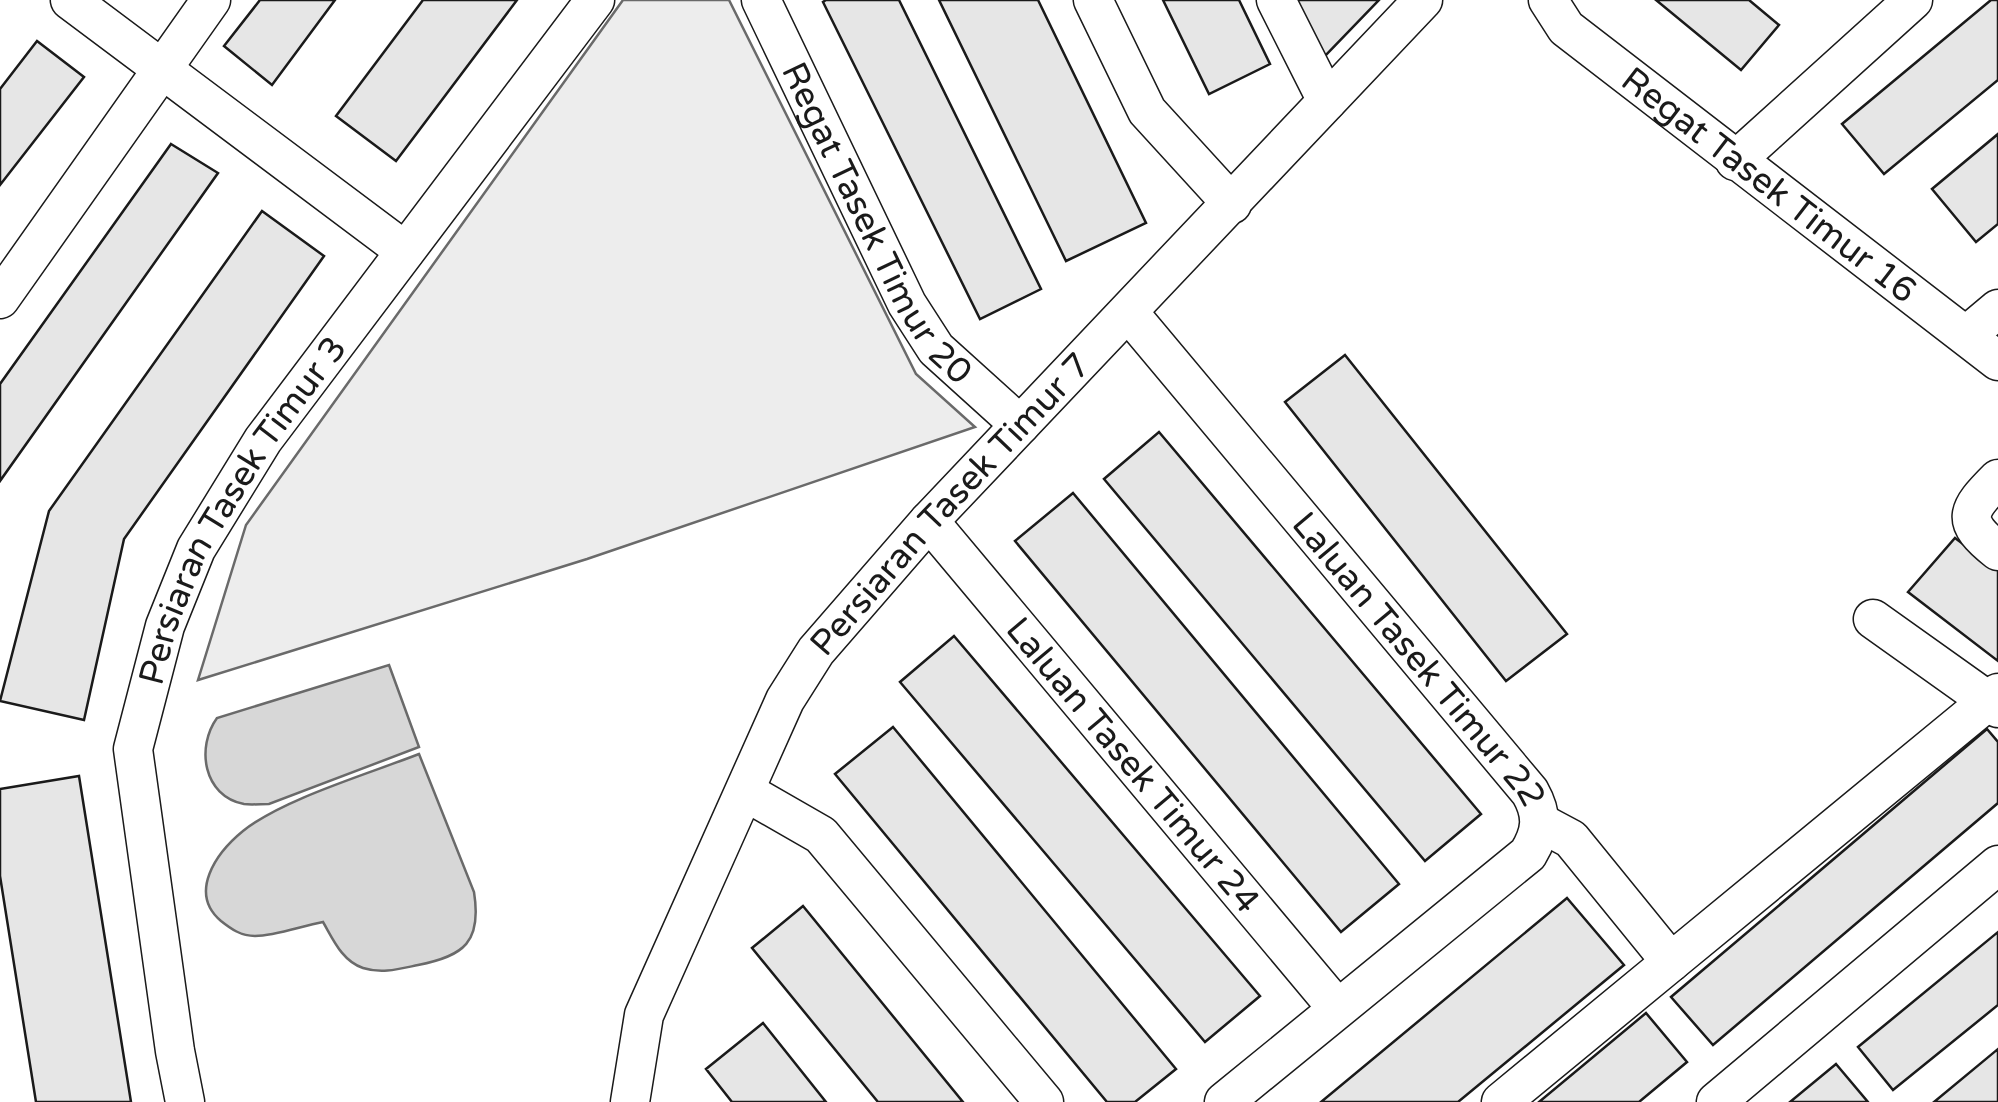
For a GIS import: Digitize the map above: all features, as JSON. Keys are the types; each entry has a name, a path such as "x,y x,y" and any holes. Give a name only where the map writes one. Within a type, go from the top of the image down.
{"street":[{"path":"70,0 405,250"},
{"path":"0,299 211,0"},
{"name":"Persiaran Tasek Timur 3","path":"185,1102 174,1051 134,750 165,626 196,548 263,440 594,0"},
{"name":"Regat Tasek Timur 20","path":"761,0 907,304 936,349 1020,425"},
{"path":"1093,0 1146,111 1232,204"},
{"path":"1276,0 1327,101"},
{"name":"Persiaran Tasek Timur 7","path":"630,1102 644,1016 785,700 816,651 929,521 1423,0"},
{"name":"Regat Tasek Timur 16","path":"1548,0 1566,28 1998,360"},
{"path":"1735,161 1913,0"},
{"path":"1967,335 1998,309"},
{"name":"Laluan Tasek Timur 22","path":"1129,313 1530,792 1539,807 1541,823 1528,854 1224,1102"},
{"path":"1998,479 1977,499 1970,518 1973,528 1998,551"},
{"name":"Laluan Tasek Timur 24","path":"929,521 1337,1008"},
{"path":"1501,1102 1995,700 1873,619"},
{"path":"746,792 820,834 1044,1102"},
{"path":"1541,823 1571,839 1671,962"},
{"path":"1716,1102 1998,866"}],"shaded area":[{"path":"623,0 729,0 916,374 975,427 587,559 198,680 246,525"},
{"path":"389,665 419,747 269,804 244,804 230,799 212,781 207,769 207,743 217,718"},
{"path":"419,754 474,892 472,935 458,951 404,968 370,970 344,955 323,922 250,936 229,927 211,910 206,886 210,874 224,850 243,831 280,808"}],"building":[{"path":"260,0 335,0 272,85 224,46"},
{"path":"423,0 517,0 396,161 336,116"},
{"path":"899,0 1041,289 980,319 823,2"},
{"path":"939,0 1038,0 1146,223 1066,261"},
{"path":"1163,0 1239,0 1270,64 1209,94"},
{"path":"1291,0 1379,0 1321,60"},
{"path":"1656,0 1749,0 1779,25 1741,70"},
{"path":"1991,0 1998,0 1998,80 1884,174 1842,124"},
{"path":"37,41 84,77 0,185 0,89"},
{"path":"1998,134 1998,224 1976,242 1932,189"},
{"path":"171,144 218,173 0,481 0,384"},
{"path":"262,211 324,256 124,539 84,720 0,701 49,511"},
{"path":"1345,355 1567,634 1506,681 1285,402"},
{"path":"1159,432 1481,814 1425,861 1104,479"},
{"path":"1073,493 1399,884 1341,932 1015,541"},
{"path":"1955,538 1998,570 1998,661 1908,592"},
{"path":"954,636 1260,996 1205,1042 900,682"},
{"path":"893,727 1176,1069 1135,1102 1107,1102 835,774"},
{"path":"1987,729 1998,742 1998,803 1713,1045 1671,997"},
{"path":"79,776 131,1102 36,1102 0,876 0,789"},
{"path":"1567,898 1624,965 1458,1102 1321,1102"},
{"path":"803,906 963,1102 878,1102 752,948"},
{"path":"1998,932 1998,1005 1893,1090 1858,1047"},
{"path":"1646,1013 1687,1062 1639,1102 1539,1102"},
{"path":"763,1023 826,1102 732,1102 706,1069"},
{"path":"1998,1049 1998,1102 1934,1102"},
{"path":"1836,1064 1868,1102 1790,1102"}]}
